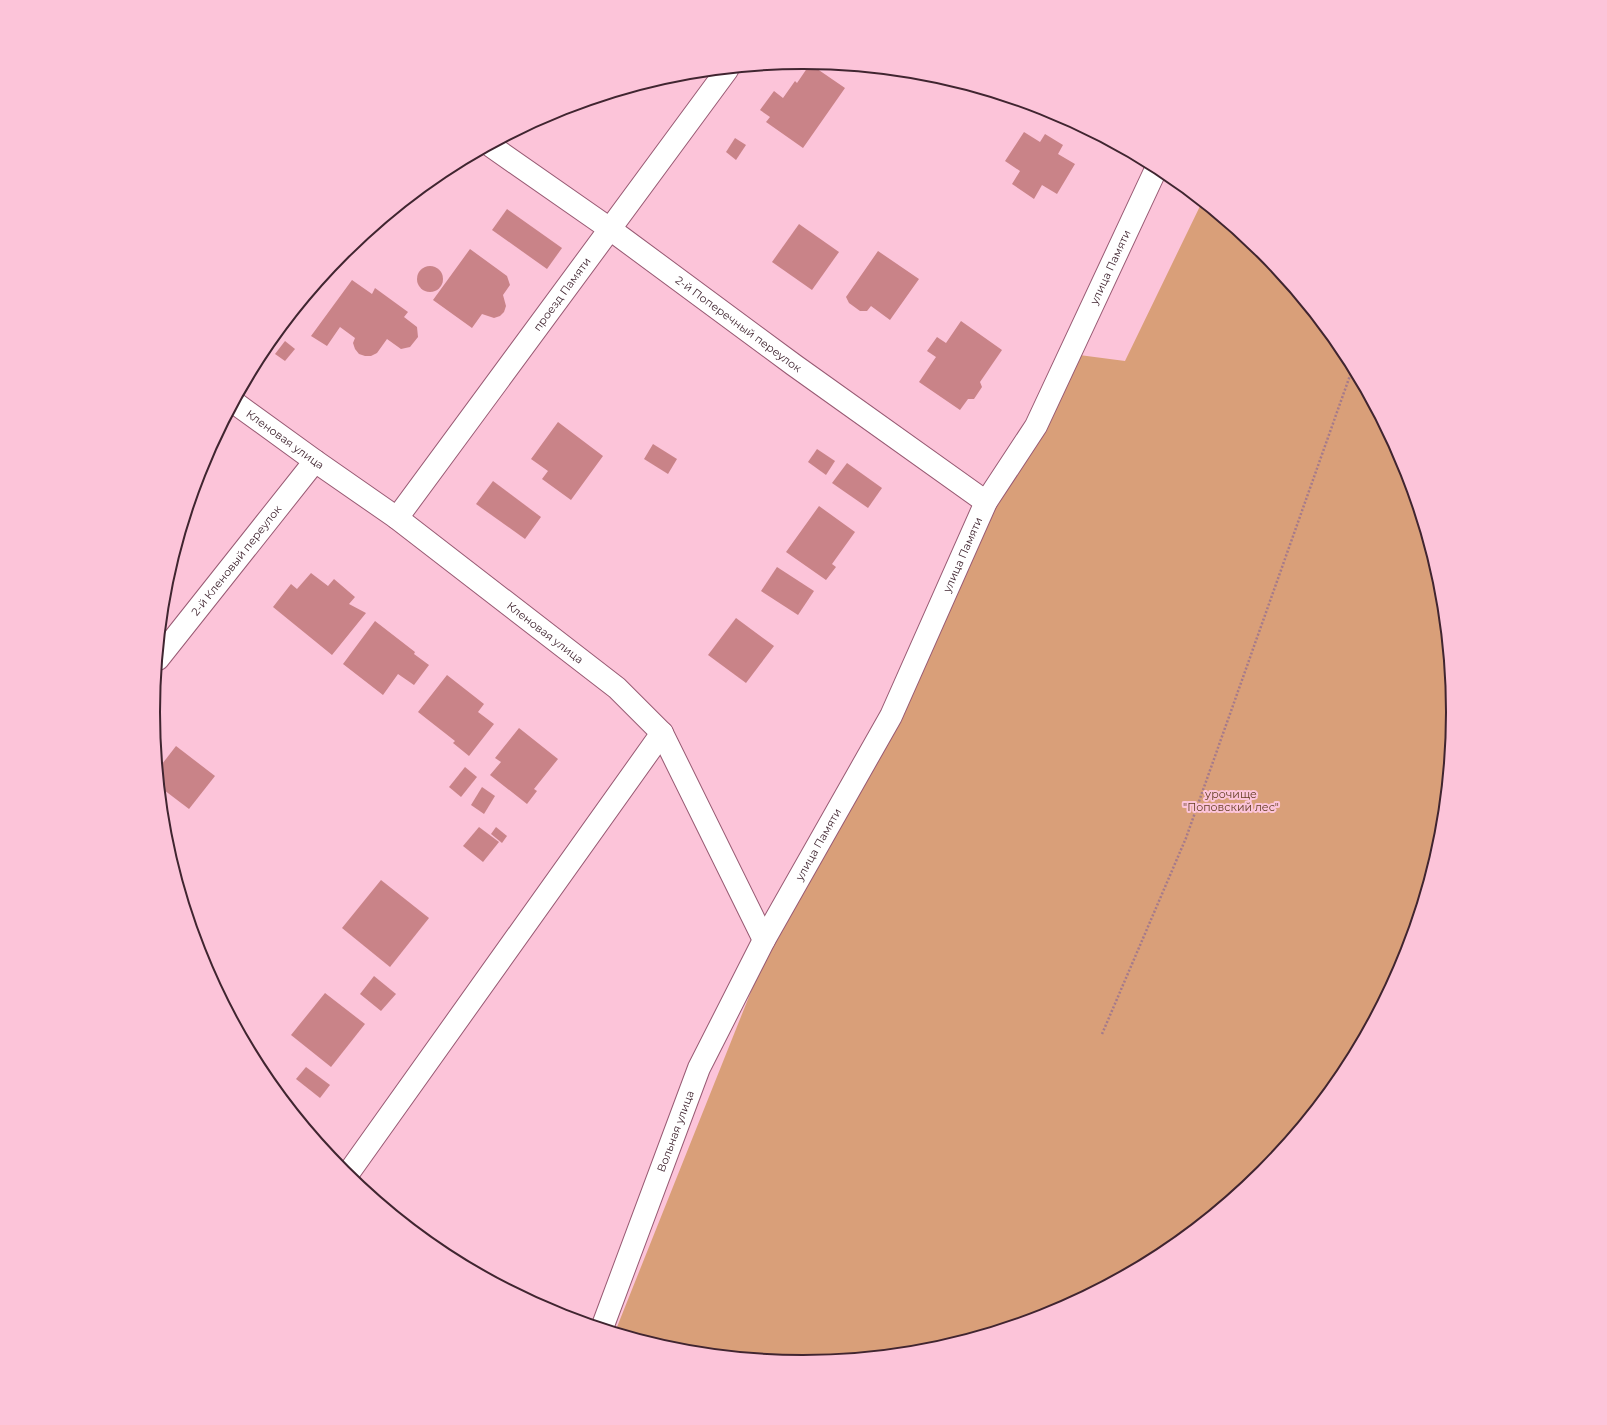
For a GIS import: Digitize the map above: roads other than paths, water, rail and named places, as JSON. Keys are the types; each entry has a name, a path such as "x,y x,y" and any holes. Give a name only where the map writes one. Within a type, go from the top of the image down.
{"street":[{"name":"проезд Памяти","path":"397,518 724,75"},
{"name":"2-й Поперечный переулок","path":"494,148 610,229 794,365 986,502"},
{"name":"улица Памяти","path":"764,940 891,716 986,502 1036,426 1154,173"},
{"name":"Кленовая улица","path":"238,405 315,462 397,518 617,688 662,733 764,940"},
{"name":"2-й Кленовый переулок","path":"163,653 315,462"},
{"path":"350,1170 662,733"},
{"name":"Вольная улица","path":"604,1324 699,1068 764,940"}],"park label":[{"name":"урочище \"Поповский лес\"","path":"1231,800"}]}
